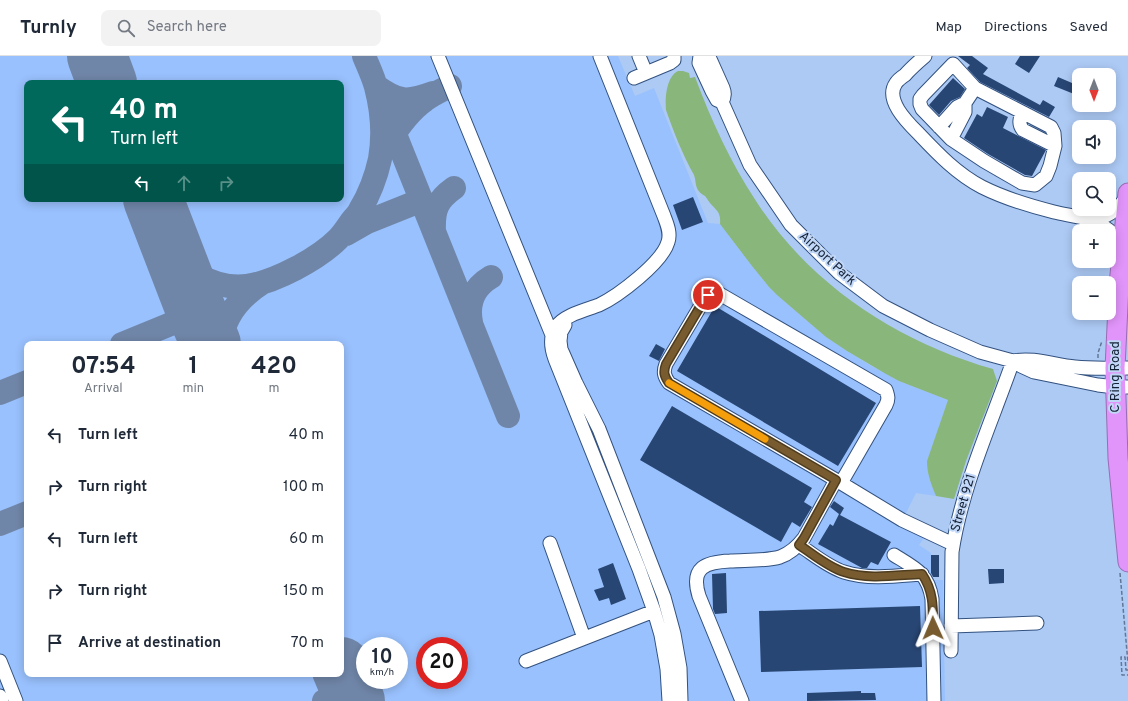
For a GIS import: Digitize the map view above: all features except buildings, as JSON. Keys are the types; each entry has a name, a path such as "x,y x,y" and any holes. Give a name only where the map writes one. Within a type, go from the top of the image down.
{"highway":[{"name":"C Ring Road","path":"1128,194 1118,292 1124,378 1118,458 1128,562"}],"street":[{"path":"438,56 552,335"},
{"path":"600,56 664,216 669,236 668,242 660,256 631,284 619,293 600,304 562,320 552,335 551,343 555,359 639,569 654,611 661,635 667,669 669,701"},
{"path":"639,56 640,76 670,63 674,60 674,56"},
{"name":"Airport Park","path":"700,56 699,63 712,91 718,100 722,102 750,165 791,225 839,273 883,306 930,330 980,352 1013,361 1034,372 1079,381 1124,378"},
{"name":"Airport Park","path":"707,56 710,59 725,92 722,102"},
{"path":"925,56 896,83 892,99 899,111 940,156 961,174 1003,196 1092,221 1105,227 1111,232 1122,249"},
{"path":"950,60 975,88 1051,127 1054,133 1055,146 1050,166 1046,176 1035,185 1022,183 984,161 951,139 938,127 922,108 920,99 950,60"},
{"path":"938,127 957,107 965,103 975,88"},
{"path":"940,156 944,144 951,139 965,112 965,103"},
{"path":"1092,221 1100,219 1113,212 1119,207 1128,194"},
{"path":"742,701 700,596 696,583 697,578 702,569 710,563 779,557 790,553 799,545 804,538 839,481 886,405 888,395 886,390 718,294 713,293 708,295 666,364 664,370 665,377 669,383 839,481 902,520 953,544"},
{"path":"570,316 561,332 561,348 576,383 599,429 664,597 674,634 680,668 681,701"},
{"name":"Airport Park","path":"1013,361 1022,359 1033,360 1124,378"},
{"name":"Street 921","path":"951,651 953,544 961,508 1013,361"},
{"path":"550,543 584,638"},
{"path":"799,545 843,572 857,576 872,577 922,574"},
{"path":"894,555 918,570 929,586 932,599 934,701"},
{"path":"526,661 654,611"},
{"path":"952,626 1037,623"},
{"path":"0,661 16,701"},
{"path":"0,696 2,701"}],"path":[{"path":"1127,670 1125,657 1121,657 1122,675 1128,675"}],"shaded area":[{"path":"0,56 618,56 635,96 654,88 708,223 720,224 769,287 826,337 847,351 899,381 948,400 927,462 929,478 936,496 916,493 900,525 924,538 919,545 931,553 931,580 943,580 945,701 0,701"}],"green space":[{"path":"678,71 689,73 690,78 695,77 722,141 738,172 756,201 778,231 802,259 830,284 859,306 891,326 923,343 993,369 997,381 966,461 954,499 936,496 927,466 927,461 948,400 899,381 847,351 826,337 769,287 720,224 718,212 697,188 694,175 679,144 666,110 667,89 671,78"}],"taxiway":[{"path":"174,252 189,268 205,279 229,286 247,286 258,284 283,275 308,262 338,239 363,204 372,186 380,159 382,132 380,105 375,83 364,56"},
{"path":"376,86 397,98 403,99 416,98 433,93"},
{"path":"388,143 400,125 419,104 450,86"},
{"path":"386,112 508,416"},
{"path":"434,231 434,217 437,206 448,192 454,188"},
{"path":"346,234 367,222 422,200"},
{"path":"471,322 470,308 473,296 480,285 491,277"},
{"path":"221,341 225,325 234,309 240,301 262,283"},
{"path":"129,341 183,319 189,313 191,306 188,290"},
{"path":"179,321 184,320 193,322 203,330 208,338"},
{"path":"0,393 24,383"},
{"path":"0,524 24,514"},
{"path":"324,701 336,692 341,677"}],"runway":[{"path":"97,56 106,80"},
{"path":"154,202 195,308 210,341"},
{"path":"344,674 355,701"}],"slow traffic":[{"path":"669,383 765,439"}],"route":[{"path":"708,295 666,364 664,370 665,377 669,383 836,480 799,545 843,572 857,576 872,577 922,574 931,592 933,628"}]}
